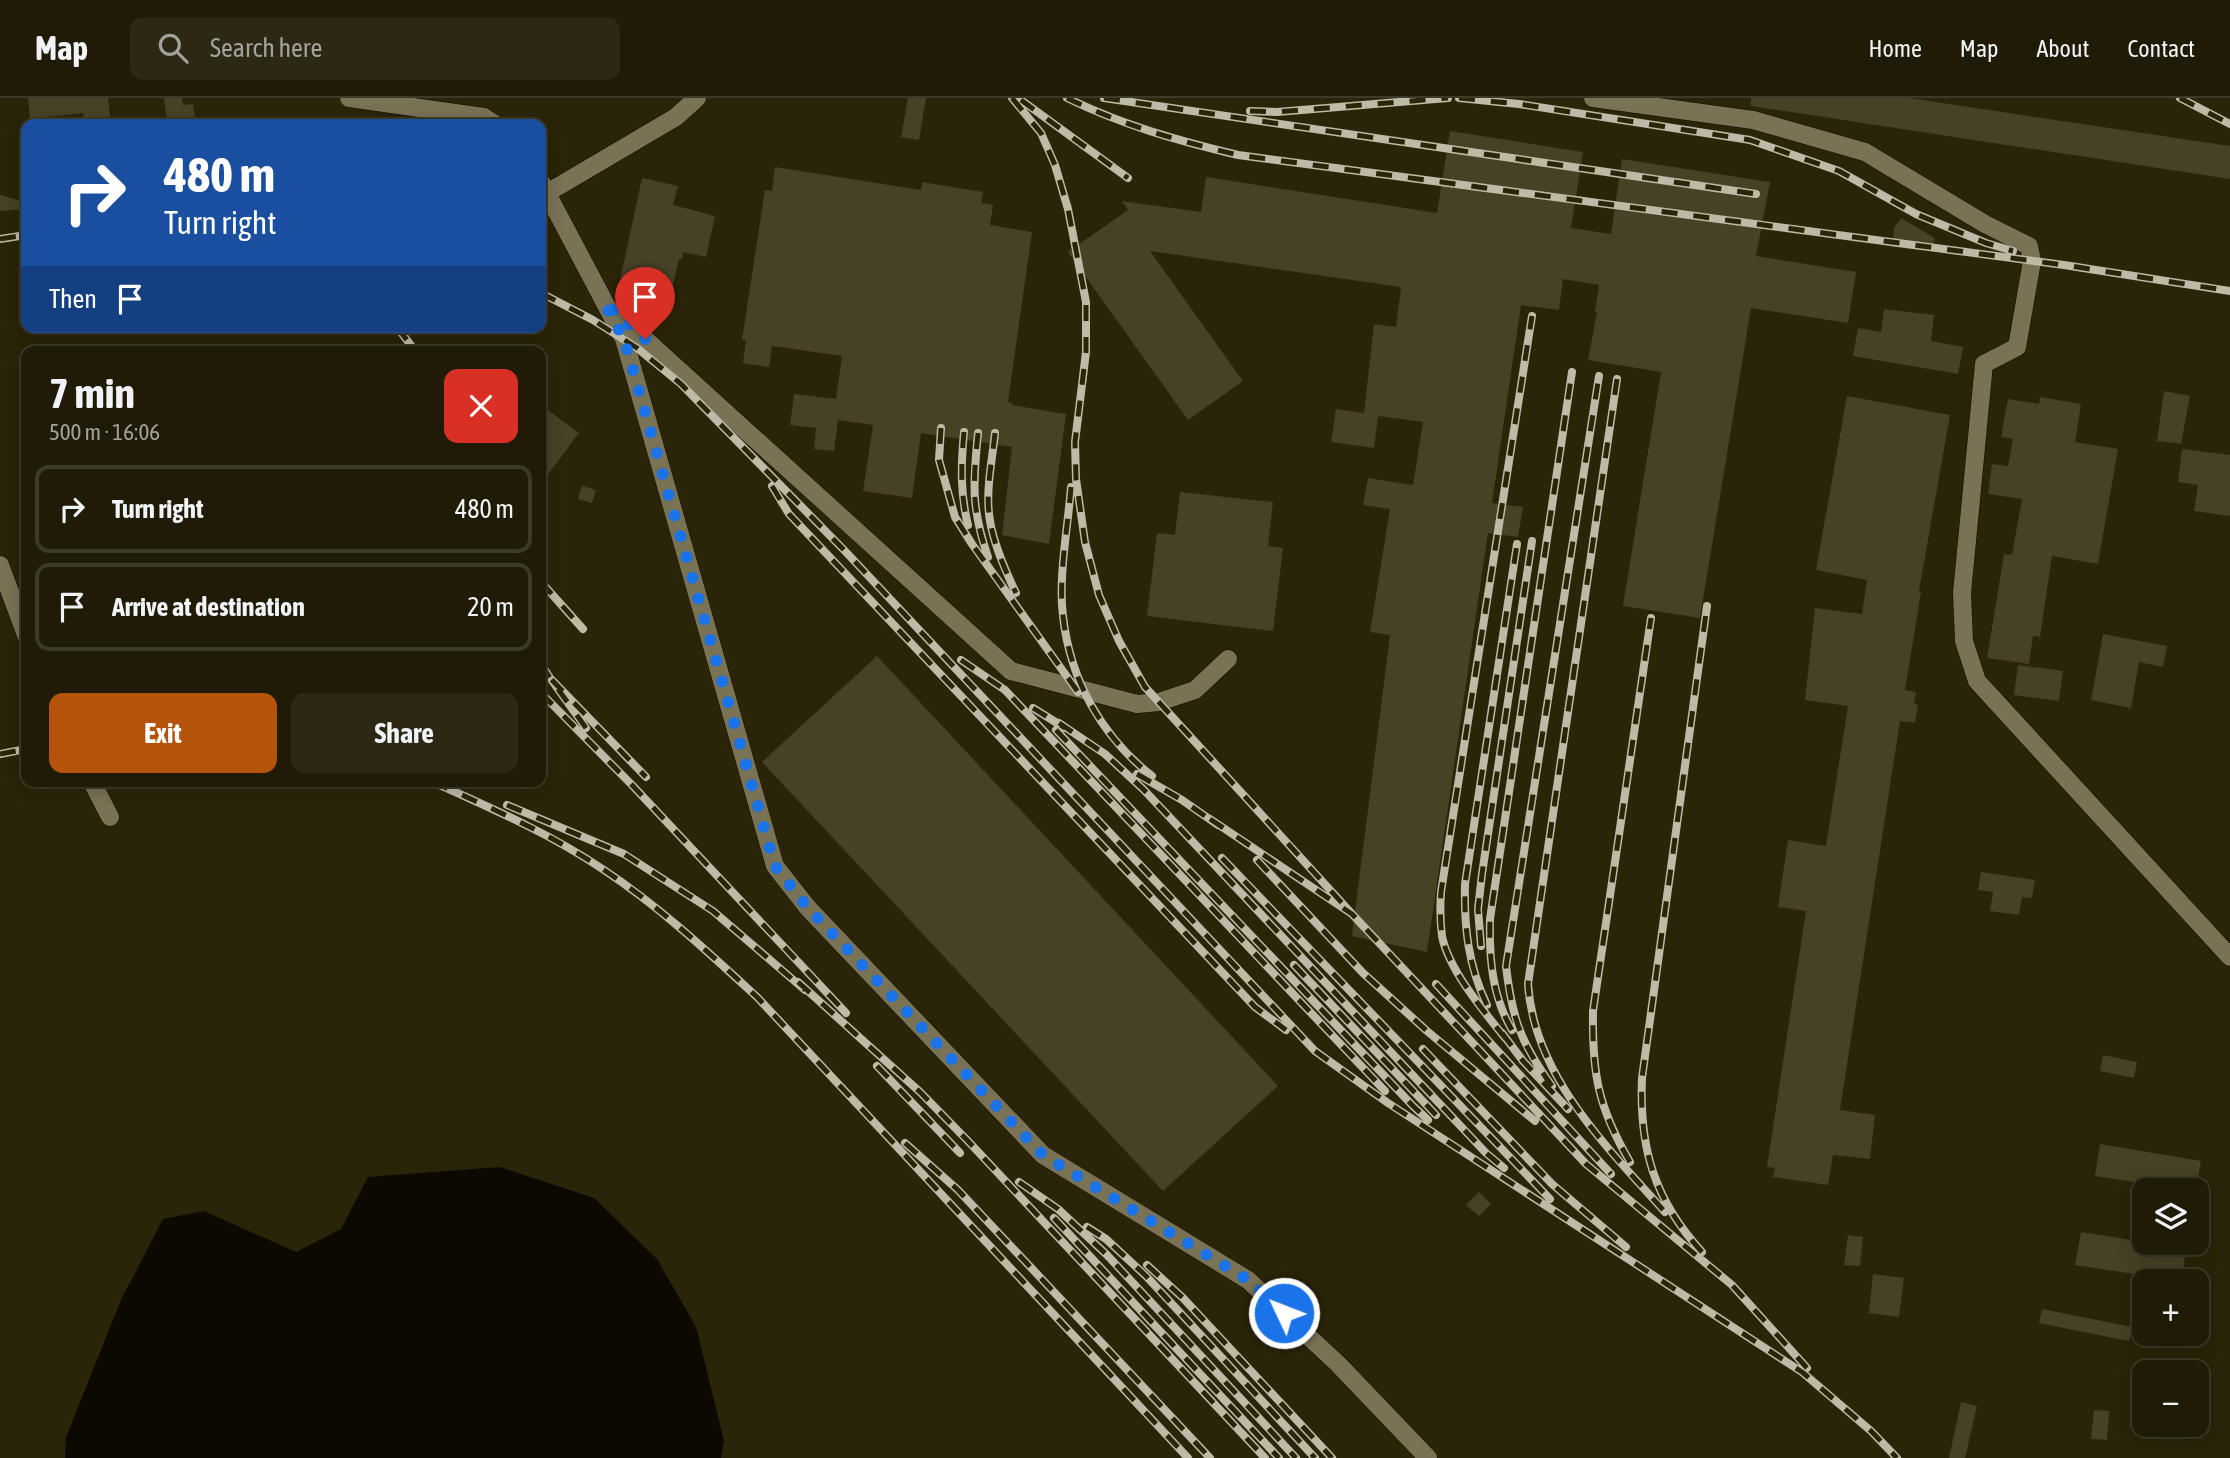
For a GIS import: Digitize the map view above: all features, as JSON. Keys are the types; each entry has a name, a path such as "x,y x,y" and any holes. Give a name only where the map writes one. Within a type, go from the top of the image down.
{"lane":[{"path":"349,98 487,119"},
{"path":"546,187 676,117 697,98"},
{"path":"1593,98 1753,120 1866,152 1985,224 2029,246 2032,261 2017,347 1984,364 1962,593 1964,641 1977,681 2230,957"},
{"path":"546,192 624,339 775,866 808,908 1043,1155 1248,1280 1338,1364 1428,1458"},
{"path":"604,302 1011,671 1137,704 1159,702 1195,690 1228,659"},
{"path":"0,565 21,622"},
{"path":"95,787 110,817"}],"shaded area":[{"path":"500,1167 594,1198 657,1259 696,1327 724,1441 721,1458 65,1458 66,1437 121,1300 163,1219 204,1211 296,1252 341,1229 368,1177"}],"building":[{"path":"28,98 108,98 110,119 84,119 83,113 30,119"},
{"path":"164,98 182,98 183,105 193,104 195,119 166,119"},
{"path":"908,98 926,98 919,140 901,137"},
{"path":"1751,98 1909,98 2230,146 2230,179 1751,106"},
{"path":"1450,131 1583,152 1571,228 1611,234 1622,159 1770,182 1756,256 1856,272 1848,323 1751,308 1700,618 1623,606 1661,372 1588,360 1599,285 1563,279 1559,310 1521,305 1492,503 1523,507 1518,537 1488,533 1427,952 1352,936 1390,635 1370,632 1390,509 1363,505 1368,478 1413,485 1423,422 1378,416 1374,448 1331,442 1336,409 1364,413 1374,324 1396,327 1401,287 1150,251 1243,381 1188,420 1068,252 1128,210 1122,201 1201,212 1206,177 1437,213"},
{"path":"775,167 921,190 922,182 983,192 981,203 993,205 990,225 1032,232 1008,402 1013,403 1012,405 1066,414 1049,544 1002,535 1012,447 921,433 912,498 863,491 873,425 838,420 834,451 814,449 816,428 790,425 794,394 836,399 842,356 772,346 769,367 743,363 746,340 742,340 765,190 772,191"},
{"path":"642,178 678,186 673,205 715,216 706,257 683,252 682,259 679,259 667,311 616,299"},
{"path":"0,195 21,201 21,209 0,211"},
{"path":"1901,218 1935,238 1931,251 1892,247 1894,228"},
{"path":"1884,309 1934,315 1931,341 1963,347 1958,374 1853,356 1858,328 1881,332"},
{"path":"2164,391 2190,396 2181,444 2157,441"},
{"path":"1847,396 1950,415 1919,591 1921,592 1905,690 1916,692 1914,704 1918,705 1915,723 1900,721 1840,1110 1875,1115 1870,1159 1833,1155 1828,1185 1773,1177 1775,1168 1767,1167 1806,911 1778,907 1788,840 1826,846 1848,706 1805,700 1815,608 1862,614 1867,580 1816,570"},
{"path":"2040,397 2081,404 2075,442 2118,449 2098,564 2052,556 2040,637 2033,636 2029,664 1987,658 2004,554 2012,555 2022,499 1988,494 1992,464 2008,466 2013,439 2001,437 2008,399 2039,404"},
{"path":"546,409 579,433 546,477"},
{"path":"2182,449 2230,455 2230,516 2194,511 2198,485 2178,482"},
{"path":"582,486 596,490 592,503 578,499"},
{"path":"1180,492 1273,502 1268,546 1283,548 1273,631 1147,616 1157,533 1175,535"},
{"path":"2103,634 2167,646 2163,667 2139,662 2131,708 2091,700"},
{"path":"877,656 1278,1086 1163,1191 762,762"},
{"path":"2018,665 2063,671 2059,701 2014,695"},
{"path":"1981,872 2035,880 2032,898 2022,897 2019,915 1990,911 1993,892 1978,890"},
{"path":"2103,1055 2137,1062 2134,1078 2100,1071"},
{"path":"2100,1144 2201,1161 2198,1178 2132,1178 2132,1182 2095,1176"},
{"path":"1479,1192 1491,1204 1479,1216 1466,1205"},
{"path":"2081,1232 2132,1240 2132,1255 2185,1255 2183,1269 2132,1269 2132,1274 2075,1265"},
{"path":"1848,1235 1863,1237 1860,1266 1844,1265"},
{"path":"1873,1274 1904,1278 1899,1317 1869,1313"},
{"path":"2042,1309 2132,1327 2129,1341 2039,1323"},
{"path":"1961,1402 1977,1406 1965,1458 1949,1458"},
{"path":"2094,1410 2109,1411 2107,1440 2091,1439"}],"railway":[{"path":"1012,98 1041,133 1055,165 1068,209 1086,302 1086,352 1075,442 1076,479 1085,542 1099,595 1119,641 1145,687 1352,914"},
{"path":"1067,98 1151,131 1238,155 2064,265 2230,291"},
{"path":"1104,98 1756,194"},
{"path":"1250,111 1277,112 1448,98"},
{"path":"1459,98 1519,104 1750,140 1839,171 1916,214 1986,243 2013,251"},
{"path":"2180,98 2230,124"},
{"path":"1021,100 1128,178"},
{"path":"0,239 21,236"},
{"path":"546,296 593,320 637,348 681,384 844,550 1315,1051 1388,1103 1802,1372 1871,1431 1897,1458"},
{"path":"1506,1039 1468,990 1452,962 1442,936 1440,903 1532,316"},
{"path":"402,333 411,346"},
{"path":"1512,1030 1500,1004 1493,976 1490,919 1572,372"},
{"path":"1552,1086 1533,1057 1520,1030 1511,1001 1506,966 1599,376"},
{"path":"1617,379 1528,984 1533,1018 1558,1079 1597,1135 1665,1212"},
{"path":"941,428 939,460 955,517 1078,692"},
{"path":"964,432 962,478 968,525"},
{"path":"978,433 975,467 976,509 988,557"},
{"path":"995,433 989,488 990,521 997,548 1016,593"},
{"path":"772,486 789,514 1255,1007 1286,1030"},
{"path":"1071,487 1062,601 1073,663 1091,705 1104,725 1118,744 1152,776"},
{"path":"1481,946 1478,909 1482,874 1532,541"},
{"path":"1487,1005 1475,975 1468,946 1465,884 1517,544"},
{"path":"546,588 583,629"},
{"path":"1702,1252 1672,1213 1653,1171 1643,1127 1642,1078 1707,606"},
{"path":"1630,1162 1611,1124 1599,1090 1594,1053 1593,1011 1651,618"},
{"path":"961,660 1005,690 1385,1091"},
{"path":"546,672 550,678"},
{"path":"586,728 550,678 646,777"},
{"path":"546,698 632,785 846,1013"},
{"path":"1033,708 1065,728"},
{"path":"1059,723 1105,754 1143,789 1486,1153 1504,1168"},
{"path":"1056,730 1428,1120"},
{"path":"0,754 21,750"},
{"path":"1137,774 1218,825"},
{"path":"444,787 520,822 584,857 645,899 702,947 757,997 1188,1458"},
{"path":"507,805 624,854 713,911 805,990"},
{"path":"1210,819 1352,914 1586,1164 1732,1285 1807,1368"},
{"path":"1222,858 1550,1199"},
{"path":"1257,860 1363,973 1427,1031 1535,1121"},
{"path":"1294,965 1436,1115"},
{"path":"798,982 920,1092 1265,1458"},
{"path":"1436,984 1611,1174"},
{"path":"1502,1033 1523,1061 1568,1109"},
{"path":"1423,1049 1552,1184 1626,1247"},
{"path":"877,1066 960,1153"},
{"path":"905,1143 958,1190 1210,1458"},
{"path":"1019,1182 1058,1209 1107,1255 1296,1458"},
{"path":"1054,1218 1279,1458"},
{"path":"1087,1227 1106,1239 1146,1276 1315,1458"},
{"path":"1147,1265 1183,1298 1332,1458"}],"route":[{"path":"645,339 604,302 624,339 775,866 808,908 1043,1155 1248,1280 1284,1313"}]}
